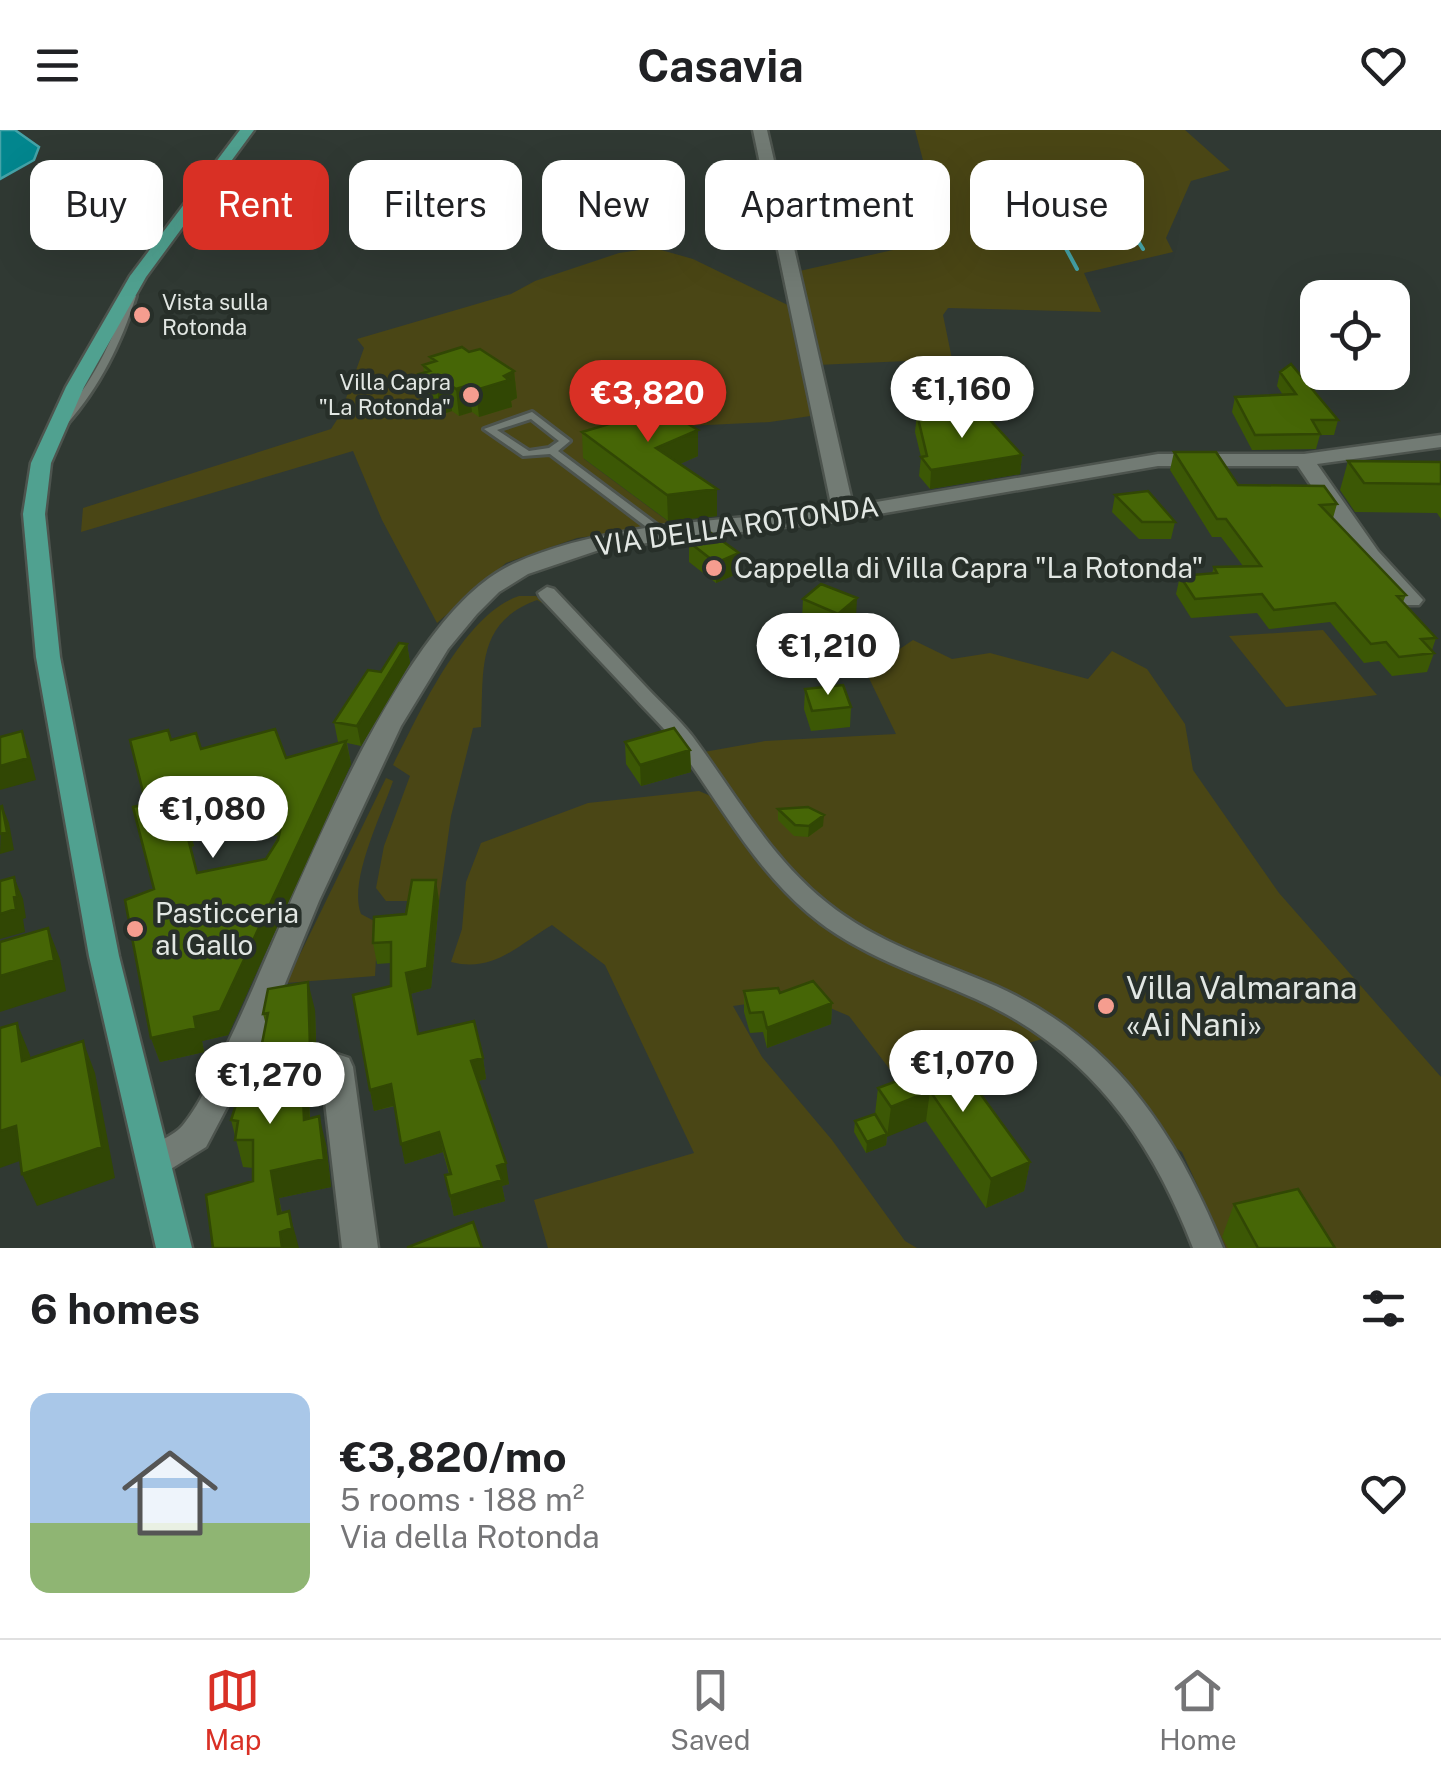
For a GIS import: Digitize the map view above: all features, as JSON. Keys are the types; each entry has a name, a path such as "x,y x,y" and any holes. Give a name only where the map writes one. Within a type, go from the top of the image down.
{"main road":[{"path":"174,1248 104,956 48,657 34,514 41,463 52,434 138,276 247,130"}],"street":[{"path":"760,130 844,514"},
{"name":"VIA DELLA ROTONDA","path":"154,1162 194,1136 245,1042 304,901 388,726 438,646 491,587 520,569 602,542 884,511 1158,460 1304,460 1441,441"},
{"path":"1304,460 1370,556 1411,600"},
{"path":"547,593 684,740 766,859 839,924 876,947 990,994 1060,1034 1109,1078 1196,1214 1208,1248"},
{"path":"337,1067 360,1248"}],"lane":[{"path":"552,450 565,442 532,416 489,429 527,454 552,450 661,533"}],"shaded area":[{"path":"915,130 1185,130 1230,170 1191,181 1166,238 1173,252 1084,273 1101,312 948,308 943,315 952,359 817,365 795,272 893,250 950,250 950,160 923,160"},
{"path":"661,250 693,259 800,311 824,414 770,422 687,426 584,459 673,525 577,538 506,563 437,623 382,520 353,451 81,532 83,508 331,429 340,415 364,348 357,339 511,294 535,281 619,253"},
{"path":"519,596 536,596 544,604 537,600 517,610 503,622 487,651 481,727 473,728 451,816 439,901 386,901 376,888 384,846 410,776 393,765 461,644 499,606"},
{"path":"1323,630 1377,695 1286,707 1229,636"},
{"path":"913,640 952,659 990,653 1088,679 1112,651 1147,669 1185,724 1193,770 1279,893 1441,1077 1441,1248 1226,1248 1182,1152 1163,1140 1122,1073 1071,1028 992,989 878,944 802,886 730,799 704,752 765,741 896,734 866,672"},
{"path":"386,778 393,781 368,848 358,900 361,914 378,923 375,976 286,983"},
{"path":"699,791 727,803 839,924 1060,1034 898,1080 849,1016 802,996 733,1006 762,1057 832,1140 905,1241 917,1248 548,1248 534,1200 694,1153 605,965 552,925 493,960 480,964 451,962 462,929 466,882 481,843 588,803"}],"water":[{"path":"0,130 15,130 39,147 34,160 0,179"}],"building":[{"path":"462,347 469,352 480,349 514,371 504,376 509,380 476,390 469,385 456,389 449,384 437,387 419,374 430,371 423,365 436,361 430,357"},
{"path":"1291,364 1300,375 1300,390 1313,390 1338,420 1312,420 1320,434 1255,435 1235,397 1296,394 1280,372"},
{"path":"645,398 698,430 656,448 717,489 667,495 582,432 616,422 602,411"},
{"path":"917,414 989,419 1022,455 931,470 921,457 927,456"},
{"path":"1174,452 1216,452 1238,485 1324,486 1337,504 1320,505 1406,595 1397,596 1436,638 1421,639 1434,653 1399,657 1386,642 1371,644 1335,603 1274,610 1262,594 1195,599 1180,576 1217,573 1214,567 1261,566 1226,519 1217,519"},
{"path":"1348,461 1441,462 1441,484 1364,483"},
{"path":"1148,491 1175,522 1142,522 1115,495"},
{"path":"711,533 739,553 716,563 689,542"},
{"path":"821,584 857,598 838,614 803,599"},
{"path":"399,643 407,644 357,726 334,722 368,670 381,672"},
{"path":"843,685 851,707 812,711 805,689"},
{"path":"674,728 690,750 640,765 625,742"},
{"path":"275,729 286,758 346,741 220,1011 194,1017 196,1028 151,1038 125,900 154,889 133,807 146,804 130,740 168,730 171,740 196,733 201,749","holes":["257,784 267,812 285,808 278,840 266,859 197,873 184,823 184,812 192,810 190,801"]},
{"path":"22,731 28,758 0,766 0,737"},
{"path":"0,807 7,832 0,834"},
{"path":"808,807 824,815 809,826 795,825 778,809"},
{"path":"14,877 16,909 0,914 0,881"},
{"path":"412,880 436,880 427,968 406,973 418,1034 474,1021 483,1058 471,1061 506,1163 497,1166 502,1180 450,1196 445,1175 451,1174 439,1132 401,1144 391,1084 370,1090 353,995 391,986 391,942 373,943 374,917 406,914"},
{"path":"48,928 54,960 0,976 0,942"},
{"path":"813,981 832,1003 767,1028 763,1012 750,1013 744,991 778,988 780,993"},
{"path":"308,982 310,1047 301,1049 304,1120 319,1116 324,1159 271,1171 278,1214 289,1211 292,1228 280,1232 282,1248 213,1248 206,1195 253,1181 253,1140 235,1140 238,1121 231,1120 249,1065 258,1064 268,1013 263,1014 268,989"},
{"path":"17,1023 22,1061 83,1041 102,1147 22,1174 16,1126 0,1131 0,1028"},
{"path":"955,1059 1030,1162 991,1179 930,1091 891,1107 878,1088"},
{"path":"875,1114 887,1134 867,1142 855,1121"},
{"path":"1298,1189 1335,1248 1258,1248 1234,1204"},
{"path":"473,1222 482,1248 408,1248 408,1247"}],"waterway":[{"path":"1067,250 1077,269"}],"place":[{"name":"Vista sulla Rotonda","path":"142,315"},
{"name":"Villa Capra \"La Rotonda\"","path":"471,395"},
{"name":"Cappella di Villa Capra \"La Rotonda\"","path":"714,568"},
{"name":"Pasticceria al Gallo","path":"135,929"},
{"name":"Villa Valmarana «Ai Nani»","path":"1106,1006"}]}
